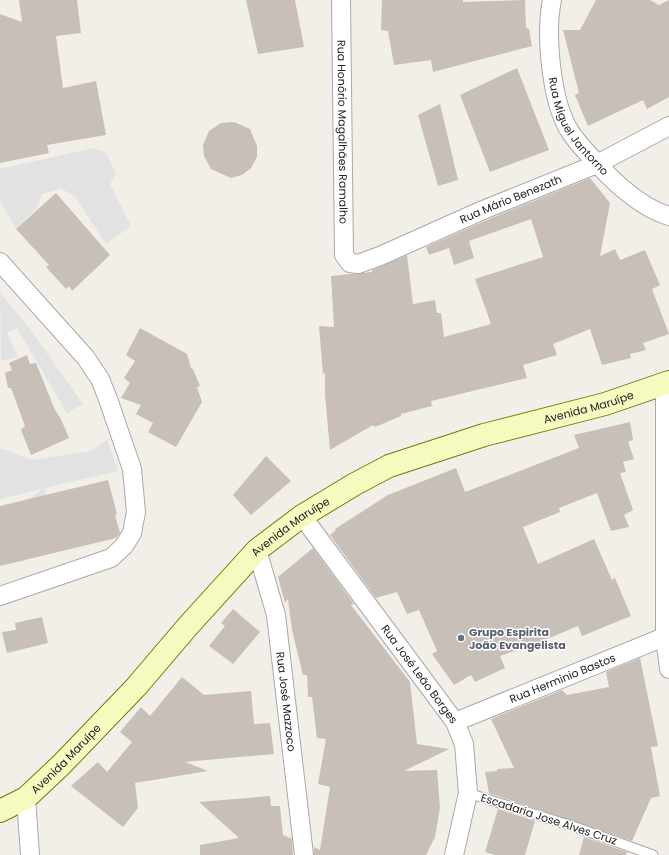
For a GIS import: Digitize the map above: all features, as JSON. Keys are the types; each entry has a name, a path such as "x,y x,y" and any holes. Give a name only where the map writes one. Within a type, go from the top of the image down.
{"main road":[{"name":"Avenida Maruípe","path":"0,811 26,798 95,731 257,550 302,516 354,484 396,463 484,435 605,404 667,383"}],"street":[{"name":"Rua Honôrio Magalhães Ramalho","path":"341,0 344,255 350,262"},
{"name":"Rua Miguel Jantorno","path":"552,0 548,18 549,41 556,97 570,132 597,164 624,191 662,214 669,216"},
{"name":"Rua Mário Benezath","path":"350,262 358,264 380,256 483,210 597,164 669,126"},
{"path":"0,262 86,358 100,379 132,469 136,512 132,533 124,546 111,558 0,596"},
{"path":"667,383 667,636 669,669"},
{"name":"Rua José Leão Borges","path":"302,516 455,722 464,744 468,793 454,855"},
{"name":"Rua José Mazzoco","path":"257,550 276,615 304,855"},
{"name":"Rua Herminio Bastos","path":"455,722 667,636"},
{"path":"26,798 30,855"}],"lane":[{"name":"Escadaria Jose Alves Cruz","path":"468,793 482,796 578,828 653,855"}],"shaded area":[{"path":"93,148 106,153 116,174 110,184 131,226 106,244 76,198 61,188 42,194 37,208 16,228 0,202 0,169"},
{"path":"0,293 27,325 83,404 67,413 17,328 7,333 18,357 1,361"},
{"path":"107,440 118,471 44,488 52,519 26,501 42,489 0,499 0,448 33,460 91,451"}],"building":[{"path":"19,0 77,0 81,33 56,36 63,88 96,81 106,135 47,145 49,153 0,163 0,14 22,22"},
{"path":"246,0 295,0 304,47 258,54"},
{"path":"382,0 463,0 463,2 525,0 526,28 529,29 532,46 433,72 431,60 394,65 388,31 381,30"},
{"path":"596,0 650,0 659,5 669,0 669,97 647,109 643,100 588,126 575,95 579,93 563,30 580,30"},
{"path":"517,68 549,150 490,172 460,95"},
{"path":"440,104 458,180 438,186 418,115"},
{"path":"234,122 250,129 257,146 257,157 251,168 242,175 231,178 211,169 204,156 203,145 209,131 221,123"},
{"path":"590,178 610,203 600,256 615,249 620,260 645,250 660,285 652,289 669,334 643,343 646,350 630,354 631,358 602,365 590,329 553,344 557,355 523,365 527,378 431,401 432,406 401,414 401,416 375,427 373,425 330,450 325,395 325,373 323,374 319,326 334,327 331,276 372,272 372,270 407,255 413,304 435,300 437,313 441,313 444,337 491,324 475,279 543,257 531,219 469,241 474,258 454,265 449,248 429,255 426,247 487,220"},
{"path":"56,193 110,255 72,291 69,286 66,289 46,267 49,265 16,229"},
{"path":"140,328 187,354 191,368 193,369 200,386 197,387 202,402 176,447 148,432 153,423 136,414 141,405 121,398 130,383 124,378 135,361 126,355"},
{"path":"27,355 30,364 36,363 55,410 61,419 69,438 31,455 21,430 25,426 11,388 8,388 5,373 12,370 9,363"},
{"path":"630,422 633,440 628,442 634,459 623,462 626,472 620,473 633,510 624,515 629,527 611,531 597,493 559,508 560,512 523,527 538,564 594,539 612,580 615,578 631,616 582,636 578,626 535,644 500,656 505,668 475,682 471,675 454,685 432,654 437,651 419,610 407,614 397,592 376,598 330,535 336,530 335,529 388,495 456,468 465,492 579,448 574,435"},
{"path":"266,456 291,481 251,515 233,495"},
{"path":"108,480 117,514 115,515 120,533 116,538 0,566 0,506"},
{"path":"313,548 354,604 351,605 410,682 417,744 449,749 404,771 437,770 440,808 435,837 426,855 314,855 314,847 320,850 330,787 318,784 326,739 317,738 312,697 308,697 307,675 303,675 292,630 288,599 285,603 278,577"},
{"path":"233,609 260,632 233,664 209,646 225,626 221,623"},
{"path":"42,617 48,643 7,653 2,632 16,630 15,623"},
{"path":"640,658 658,746 651,747 660,796 651,798 632,841 489,793 485,772 497,771 497,769 514,768 491,719 562,690 567,695 609,687 606,672"},
{"path":"182,677 204,695 251,691 254,724 270,723 274,754 185,762 208,771 135,783 138,808 123,827 71,786 98,762 107,772 132,742 120,732 141,707 150,716"},
{"path":"270,796 271,806 280,806 283,835 292,839 293,855 200,855 200,845 239,838 199,802"},
{"path":"498,809 535,821 525,855 495,855 485,852"},
{"path":"584,837 627,852 626,855 579,855"}],"place":[{"name":"Grupo Espirita João Evangelista","path":"461,638"}]}
